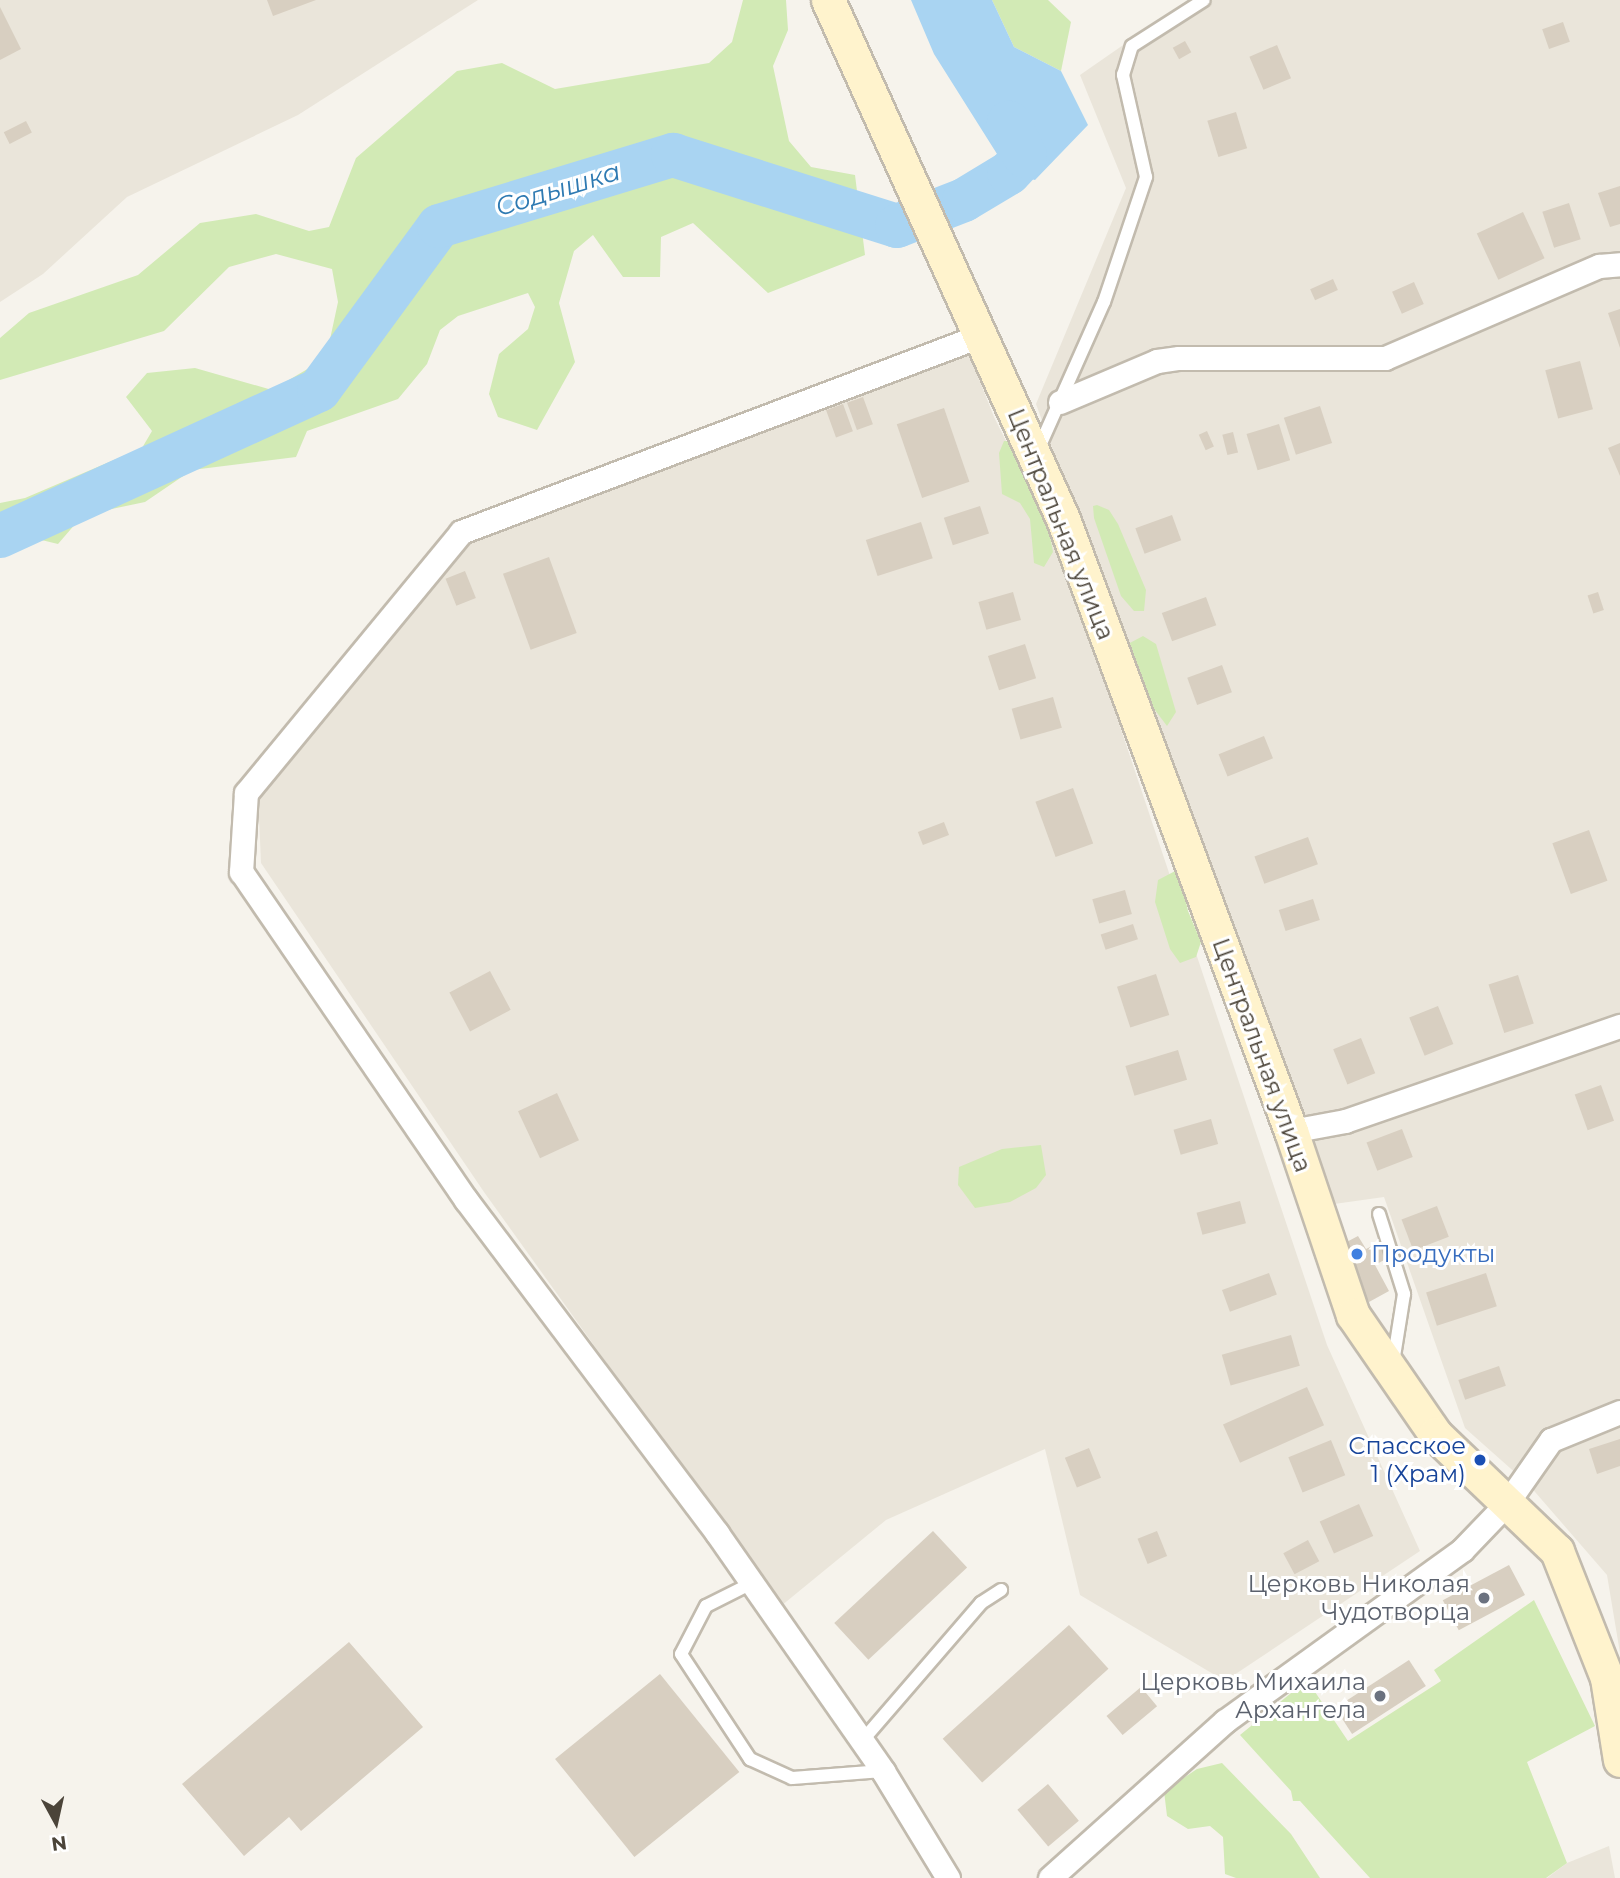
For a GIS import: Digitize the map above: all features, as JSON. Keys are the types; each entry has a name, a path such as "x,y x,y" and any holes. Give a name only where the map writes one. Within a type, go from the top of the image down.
{"street":[{"name":"Центральная улица","path":"828,0 967,301 1063,519 1291,1131 1353,1315 1435,1434 1557,1551 1607,1678 1620,1760"},
{"path":"1060,402 1157,361 1179,358 1385,358 1599,266 1620,264"},
{"path":"948,1878 883,1771 752,1583 466,1200 241,872 246,793 461,532 982,335"},
{"path":"1291,1131 1345,1121 1620,1026"},
{"path":"1050,1878 1225,1721 1462,1550 1507,1503 1551,1440 1620,1412"}],"lane":[{"path":"1036,456 1104,302 1146,177 1123,75 1132,46 1204,0"},
{"path":"1379,1214 1404,1294 1391,1371"},
{"path":"752,1583 706,1606 681,1654 750,1759 792,1778 883,1771"},
{"path":"862,1741 981,1603 1001,1590"}],"shaded area":[{"path":"0,0 478,0 298,115 127,197 43,274 0,302"},
{"path":"1188,0 1620,0 1620,1653 1607,1575 1529,1485 1465,1428 1384,1197 1327,1205 1036,404 1126,188 1080,75"},
{"path":"967,348 994,417 1062,553 1327,1345 1420,1551 1225,1681 1080,1595 1045,1449 886,1520 781,1606 484,1192 261,863 258,793 465,539"},
{"path":"1609,1846 1615,1878 1547,1878 1567,1863"}],"green space":[{"path":"743,0 786,0 788,30 773,66 789,141 811,167 855,175 865,255 768,293 693,223 661,237 660,277 623,277 593,235 574,251 559,303 575,362 537,430 498,417 489,394 499,354 528,329 535,307 528,293 458,316 440,330 427,364 398,399 307,431 296,457 192,470 145,502 83,515 58,544 0,530 0,503 25,498 142,448 152,431 126,397 147,373 195,368 272,390 326,358 338,302 332,269 276,254 229,267 164,331 0,380 0,338 29,313 138,275 200,223 256,214 309,231 329,227 356,158 457,71 502,63 555,89 709,63 732,42"},
{"path":"992,0 1048,0 1071,22 1061,71 1014,47"},
{"path":"1004,441 1010,441 1049,531 1053,552 1044,567 1034,563 1030,519 1020,503 1002,494 999,453"},
{"path":"1093,506 1109,510 1118,524 1146,590 1144,611 1134,611 1121,596 1094,518"},
{"path":"1143,636 1156,644 1176,712 1167,726 1127,673 1126,645"},
{"path":"1179,869 1188,911 1201,942 1196,957 1180,963 1170,949 1155,902 1158,880"},
{"path":"1041,1145 1046,1175 1036,1188 1010,1202 975,1208 958,1185 959,1167 1002,1149"},
{"path":"1534,1600 1595,1726 1527,1762 1567,1863 1546,1878 1370,1878 1300,1801 1293,1801 1291,1791 1240,1735 1307,1680 1348,1741 1441,1681 1434,1670"},
{"path":"1222,1763 1291,1834 1320,1878 1236,1878 1225,1874 1223,1837 1210,1826 1188,1829 1167,1816 1164,1791 1197,1769"}],"water":[{"path":"911,0 992,0 1014,47 1061,71 1088,125 1035,180 1009,173 934,54"}],"building":[{"path":"267,0 316,0 273,16"},
{"path":"0,7 21,49 0,60"},
{"path":"1563,22 1570,42 1549,49 1542,29"},
{"path":"1185,41 1191,52 1179,59 1173,48"},
{"path":"1277,45 1291,78 1263,90 1249,57"},
{"path":"1236,112 1247,148 1218,157 1207,121"},
{"path":"26,121 32,133 10,144 4,132"},
{"path":"1620,186 1620,224 1610,227 1598,193"},
{"path":"1569,203 1581,239 1554,248 1542,212"},
{"path":"1523,212 1545,258 1498,280 1477,234"},
{"path":"1333,279 1338,290 1315,300 1310,289"},
{"path":"1414,282 1424,304 1402,314 1392,292"},
{"path":"1620,309 1620,348 1608,313"},
{"path":"1580,361 1593,409 1558,419 1545,370"},
{"path":"863,397 873,424 857,430 847,403"},
{"path":"843,404 853,431 836,437 826,410"},
{"path":"1320,406 1332,443 1296,455 1284,418"},
{"path":"944,408 969,482 922,498 897,424"},
{"path":"1279,424 1290,460 1258,470 1246,434"},
{"path":"1207,431 1214,447 1206,450 1199,435"},
{"path":"1233,432 1238,452 1227,455 1222,435"},
{"path":"1620,443 1620,476 1608,448"},
{"path":"980,506 989,534 953,545 944,518"},
{"path":"1172,515 1181,540 1145,554 1135,528"},
{"path":"921,522 933,558 878,576 866,540"},
{"path":"549,557 577,633 531,650 503,574"},
{"path":"465,571 476,598 456,606 446,579"},
{"path":"1013,592 1021,620 986,630 978,602"},
{"path":"1598,592 1604,610 1593,613 1588,595"},
{"path":"1206,597 1216,625 1172,641 1162,613"},
{"path":"1025,644 1036,678 999,690 988,656"},
{"path":"1222,665 1232,692 1197,705 1187,678"},
{"path":"1053,697 1062,728 1020,740 1012,709"},
{"path":"1264,736 1273,758 1228,777 1219,754"},
{"path":"1073,788 1093,843 1056,857 1035,802"},
{"path":"944,822 949,835 923,845 918,832"},
{"path":"1589,830 1607,881 1571,894 1552,843"},
{"path":"1308,837 1318,864 1264,884 1254,856"},
{"path":"1125,890 1132,914 1099,923 1092,899"},
{"path":"1313,899 1320,920 1286,931 1279,910"},
{"path":"1133,924 1138,939 1106,950 1101,935"},
{"path":"490,971 511,1010 470,1031 449,993"},
{"path":"1156,974 1169,1015 1130,1028 1117,987"},
{"path":"1518,975 1534,1024 1504,1033 1489,985"},
{"path":"1438,1006 1453,1044 1425,1056 1409,1018"},
{"path":"1361,1038 1375,1073 1347,1084 1333,1049"},
{"path":"1178,1050 1187,1080 1134,1096 1125,1066"},
{"path":"1601,1085 1614,1121 1588,1130 1575,1095"},
{"path":"557,1093 579,1140 540,1158 518,1111"},
{"path":"1211,1119 1218,1144 1181,1155 1174,1130"},
{"path":"1402,1129 1413,1157 1377,1171 1367,1143"},
{"path":"1240,1201 1246,1223 1202,1235 1197,1213"},
{"path":"1437,1206 1449,1237 1413,1250 1402,1220"},
{"path":"1358,1236 1366,1249 1378,1243 1386,1259 1375,1265 1389,1291 1369,1302 1339,1246"},
{"path":"1269,1273 1277,1295 1230,1312 1222,1290"},
{"path":"1486,1273 1497,1306 1437,1326 1426,1292"},
{"path":"1291,1335 1300,1366 1231,1386 1222,1355"},
{"path":"1499,1366 1506,1386 1465,1400 1458,1380"},
{"path":"1307,1387 1324,1425 1240,1463 1223,1424"},
{"path":"1620,1439 1620,1466 1597,1474 1589,1449"},
{"path":"1331,1440 1345,1475 1303,1492 1288,1457"},
{"path":"1089,1448 1101,1478 1077,1487 1065,1458"},
{"path":"1359,1504 1373,1536 1334,1553 1320,1521"},
{"path":"933,1531 967,1568 868,1660 834,1623"},
{"path":"1157,1531 1167,1556 1148,1564 1138,1539"},
{"path":"1308,1540 1319,1561 1295,1574 1283,1553"},
{"name":"Церковь Николая Чудотворца","path":"1509,1565 1525,1595 1459,1630 1443,1600"},
{"path":"1069,1625 1108,1669 982,1783 943,1739"},
{"path":"349,1642 423,1727 301,1831 289,1817 244,1856 182,1784"},
{"name":"Церковь Михаила Архангела","path":"1409,1660 1426,1686 1352,1734 1335,1708"},
{"path":"660,1674 739,1772 634,1857 555,1759"},
{"path":"1141,1687 1157,1706 1123,1735 1107,1716"},
{"path":"1048,1784 1079,1821 1048,1846 1017,1810"}],"waterway":[{"name":"Содышка","path":"0,536 319,390 439,226 673,155 897,226 964,200 1009,173 1025,156 1009,123"}],"place":[{"name":"Продукты","path":"1357,1254"},
{"name":"Спасское 1 (Храм)","path":"1480,1460"},
{"name":"Церковь Николая Чудотворца","path":"1484,1598"},
{"name":"Церковь Михаила Архангела","path":"1380,1696"}]}
